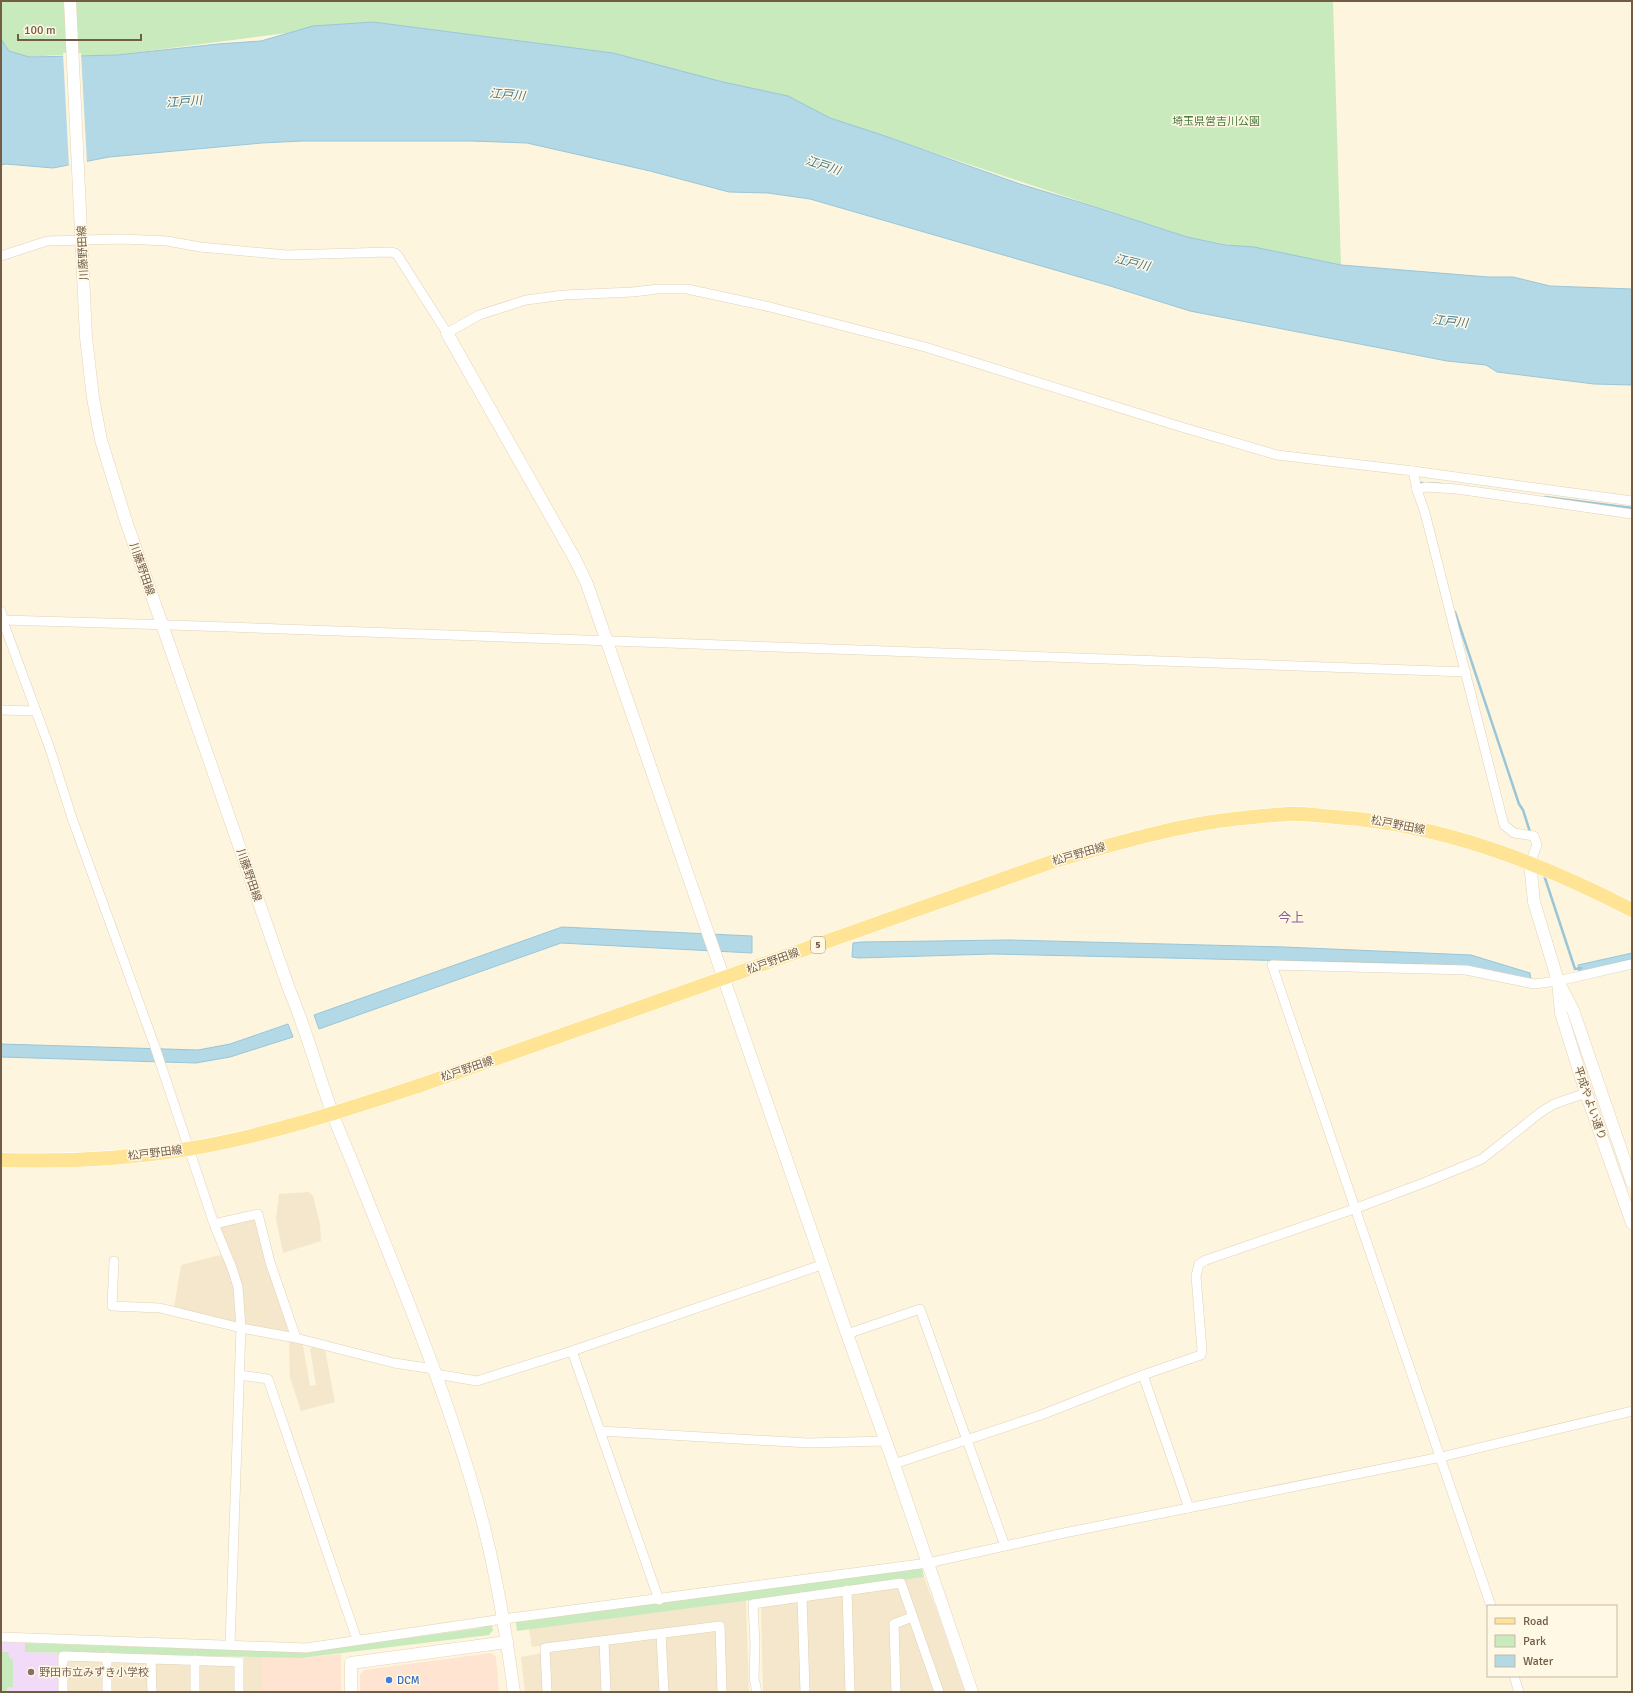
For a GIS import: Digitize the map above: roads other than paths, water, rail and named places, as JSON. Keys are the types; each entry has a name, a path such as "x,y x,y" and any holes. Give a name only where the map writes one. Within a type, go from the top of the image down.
{"main road":[{"name":"松戸野田線","path":"1,1160 34,1161 122,1157 188,1149 250,1137 358,1106 428,1083 725,979 1057,860 1160,832 1213,822 1289,814 1372,819 1417,828 1463,839 1530,863 1632,910"}],"street":[{"name":"川藤野田線","path":"70,1 85,285 86,337 96,417 107,462 162,625 300,1017 332,1113 435,1372 477,1502 491,1554 507,1642"},
{"path":"1,256 47,241 82,235 167,241 200,247 287,255 389,252 395,253 398,256 447,333 575,559 587,584 972,1692"},
{"path":"447,333 479,315 526,300 564,295 633,292 658,288 687,289 784,310 925,347 1215,438 1277,455 1413,471 1632,501"},
{"path":"1413,471 1466,672 1504,825 1514,833 1534,836 1537,845 1530,863"},
{"path":"1417,490 1425,487 1457,489 1632,514"},
{"path":"230,1645 241,1328 238,1287 214,1224 154,1044 72,818 50,749 2,616 162,625 1466,672"},
{"path":"1,710 36,711"},
{"name":"平成やよい通り","path":"1530,863 1534,902 1558,981 1573,1010 1632,1182"},
{"path":"1491,1605 1441,1457 1354,1209 1272,965 1466,970 1534,984 1558,981 1632,964"},
{"name":"平成やよい通り","path":"1558,981 1561,1013 1586,1093 1632,1223"},
{"path":"894,1464 1041,1415 1144,1375 1201,1355 1202,1350 1196,1276 1199,1264 1206,1260 1354,1209 1482,1159 1541,1112 1554,1104 1586,1093"},
{"path":"214,1224 258,1214 270,1262 296,1338"},
{"path":"114,1261 112,1306 160,1308 241,1328 296,1338 394,1363 477,1381 572,1351 824,1264"},
{"path":"847,1334 920,1309 1005,1546"},
{"path":"572,1351 659,1600"},
{"path":"239,1375 268,1379 357,1640"},
{"path":"1144,1375 1189,1508"},
{"path":"1,1637 306,1648 504,1619 659,1600 928,1563 1441,1457 1632,1411"},
{"path":"600,1431 808,1444 886,1441"},
{"path":"757,1692 754,1678 755,1644 753,1604 900,1583 939,1692"},
{"path":"847,1590 850,1692"},
{"path":"802,1597 805,1692"},
{"path":"896,1692 894,1624 912,1617"},
{"path":"548,1692 545,1648 720,1626 722,1692"},
{"path":"661,1634 664,1692"},
{"path":"604,1641 606,1692"},
{"path":"351,1692 351,1663 507,1642"},
{"path":"507,1642 510,1692"},
{"path":"507,1642 514,1692"},
{"path":"63,1692 63,1656 239,1662 239,1692"},
{"path":"107,1657 107,1692"},
{"path":"151,1659 152,1692"},
{"path":"195,1660 195,1692"},
{"path":"1514,1677 1519,1692"}],"water":[{"name":"江戸川","path":"373,22 613,53 723,82 788,96 830,118 1020,184 1187,237 1226,245 1254,247 1341,265 1488,277 1513,277 1550,286 1632,289 1632,385 1594,384 1497,372 1486,365 1447,361 1190,311 1107,285 810,199 768,193 729,192 650,171 527,143 471,141 302,141 262,143 109,157 53,168 6,164 1,165 1,39 9,51 29,57 117,55 261,41 313,26"},
{"path":"562,927 752,936 752,953 561,943 319,1029 314,1015"},
{"path":"1009,940 1284,947 1471,955 1530,973 1531,980 1467,966 1386,963 992,954 852,957 853,943 862,942"},
{"path":"1632,953 1632,959 1579,972 1578,965"},
{"path":"288,1024 293,1037 230,1057 196,1063 1,1057 1,1044 198,1050 230,1044"}],"waterway":[{"path":"1419,484 1441,484"},
{"path":"1545,497 1632,508"},
{"path":"1455,612 1519,804 1523,810 1530,832"},
{"path":"1544,875 1575,969 1581,968"}],"place":[{"name":"野田市立みずき小学校","path":"31,1672"},
{"name":"DCM","path":"389,1680"}],"district":[{"name":"今上","path":"1291,918"}],"park label":[{"name":"埼玉県営吉川公園","path":"1216,121"}]}
